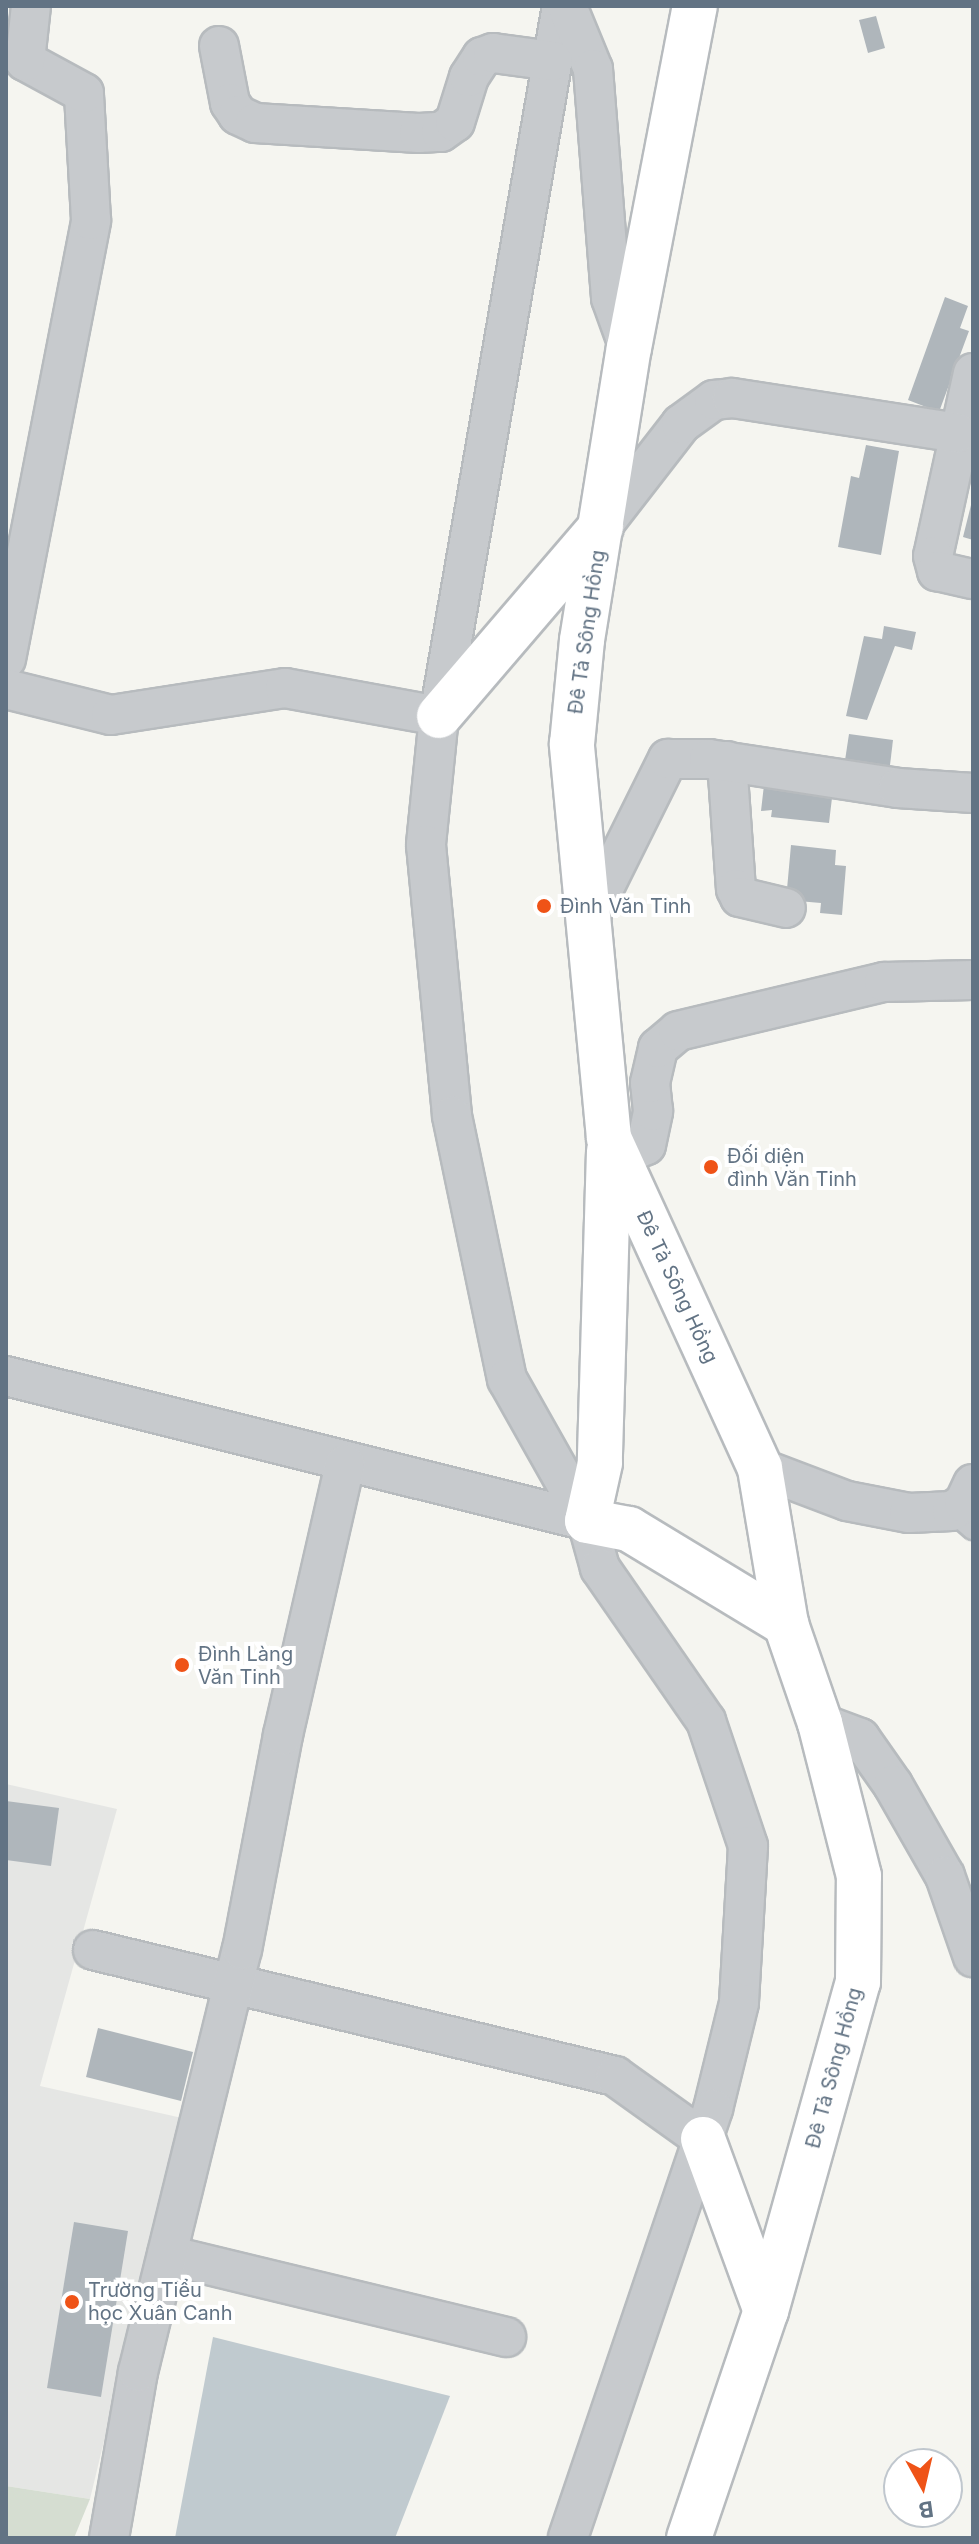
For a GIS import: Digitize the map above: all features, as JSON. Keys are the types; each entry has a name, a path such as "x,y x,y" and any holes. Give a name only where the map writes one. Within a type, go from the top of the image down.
{"main road":[{"name":"Đê Tả Sông Hồng","path":"689,2538 766,2311 858,1982 859,1876 820,1723 786,1624 760,1468 609,1138 572,744 582,640 629,348 695,6"},
{"path":"439,716 602,526"},
{"path":"609,1138 600,1463 587,1521 629,1529 786,1624"},
{"path":"703,2139 766,2311"}],"street":[{"path":"6,659 18,545 91,220 84,93 25,61 31,6"},
{"path":"565,6 552,61 439,716 426,845 452,1116 507,1379 587,1521 600,1568 706,1721 748,1846 739,2003 703,2139 568,2538"},
{"path":"565,6 593,69 611,298 629,348"},
{"path":"219,46 230,103 238,115 255,123 419,133 441,132 455,122 469,77 482,57 493,53 552,61"},
{"path":"973,373 957,433 934,565 937,571 973,579"},
{"path":"602,526 681,424 714,400 758,402 957,433"},
{"path":"6,689 111,715 285,688 439,716"},
{"path":"588,920 668,759 727,761 898,788 973,793"},
{"path":"727,761 736,889 740,897 786,908"},
{"path":"609,1138 632,1151 646,1145 653,1111 650,1083 658,1048 678,1031 884,982 973,980"},
{"path":"6,1376 345,1464 587,1521"},
{"path":"109,2538 138,2372 232,1984 345,1464"},
{"path":"760,1468 847,1501 909,1513 966,1508"},
{"path":"820,1723 860,1738 893,1785 945,1876 973,1957"},
{"path":"93,1950 615,2076 703,2139"},
{"path":"167,2255 506,2337"}],"shaded area":[{"name":"Trường Tiểu học Xuân Canh","path":"6,1784 117,1809 40,2086 182,2118 90,2499 6,2486"},
{"path":"213,2337 450,2396 395,2538 175,2538"},
{"path":"6,2486 90,2499 74,2538 6,2538"}],"building":[{"path":"876,16 885,48 868,53 859,20"},
{"path":"945,297 968,306 960,328 969,331 939,412 908,400"},
{"path":"866,445 899,451 881,555 838,547 851,476 859,478"},
{"path":"973,501 973,540 963,537"},
{"path":"884,626 916,632 912,650 895,646 867,720 846,716 864,636 882,639"},
{"path":"849,734 893,740 888,782 844,767"},
{"path":"765,776 824,783 822,797 832,798 829,823 771,817 772,810 761,811"},
{"path":"791,845 836,850 835,865 846,866 842,915 820,913 821,903 786,900"},
{"path":"6,1801 59,1808 51,1866 6,1860"},
{"path":"98,2028 193,2052 181,2101 86,2077"},
{"path":"74,2222 128,2231 101,2397 47,2388"}],"place":[{"name":"Đình Văn Tinh","path":"544,906"},
{"name":"Đối diện đình Văn Tinh","path":"711,1167"},
{"name":"Đình Làng Văn Tinh","path":"182,1665"},
{"name":"Trường Tiểu học Xuân Canh","path":"72,2302"}]}
